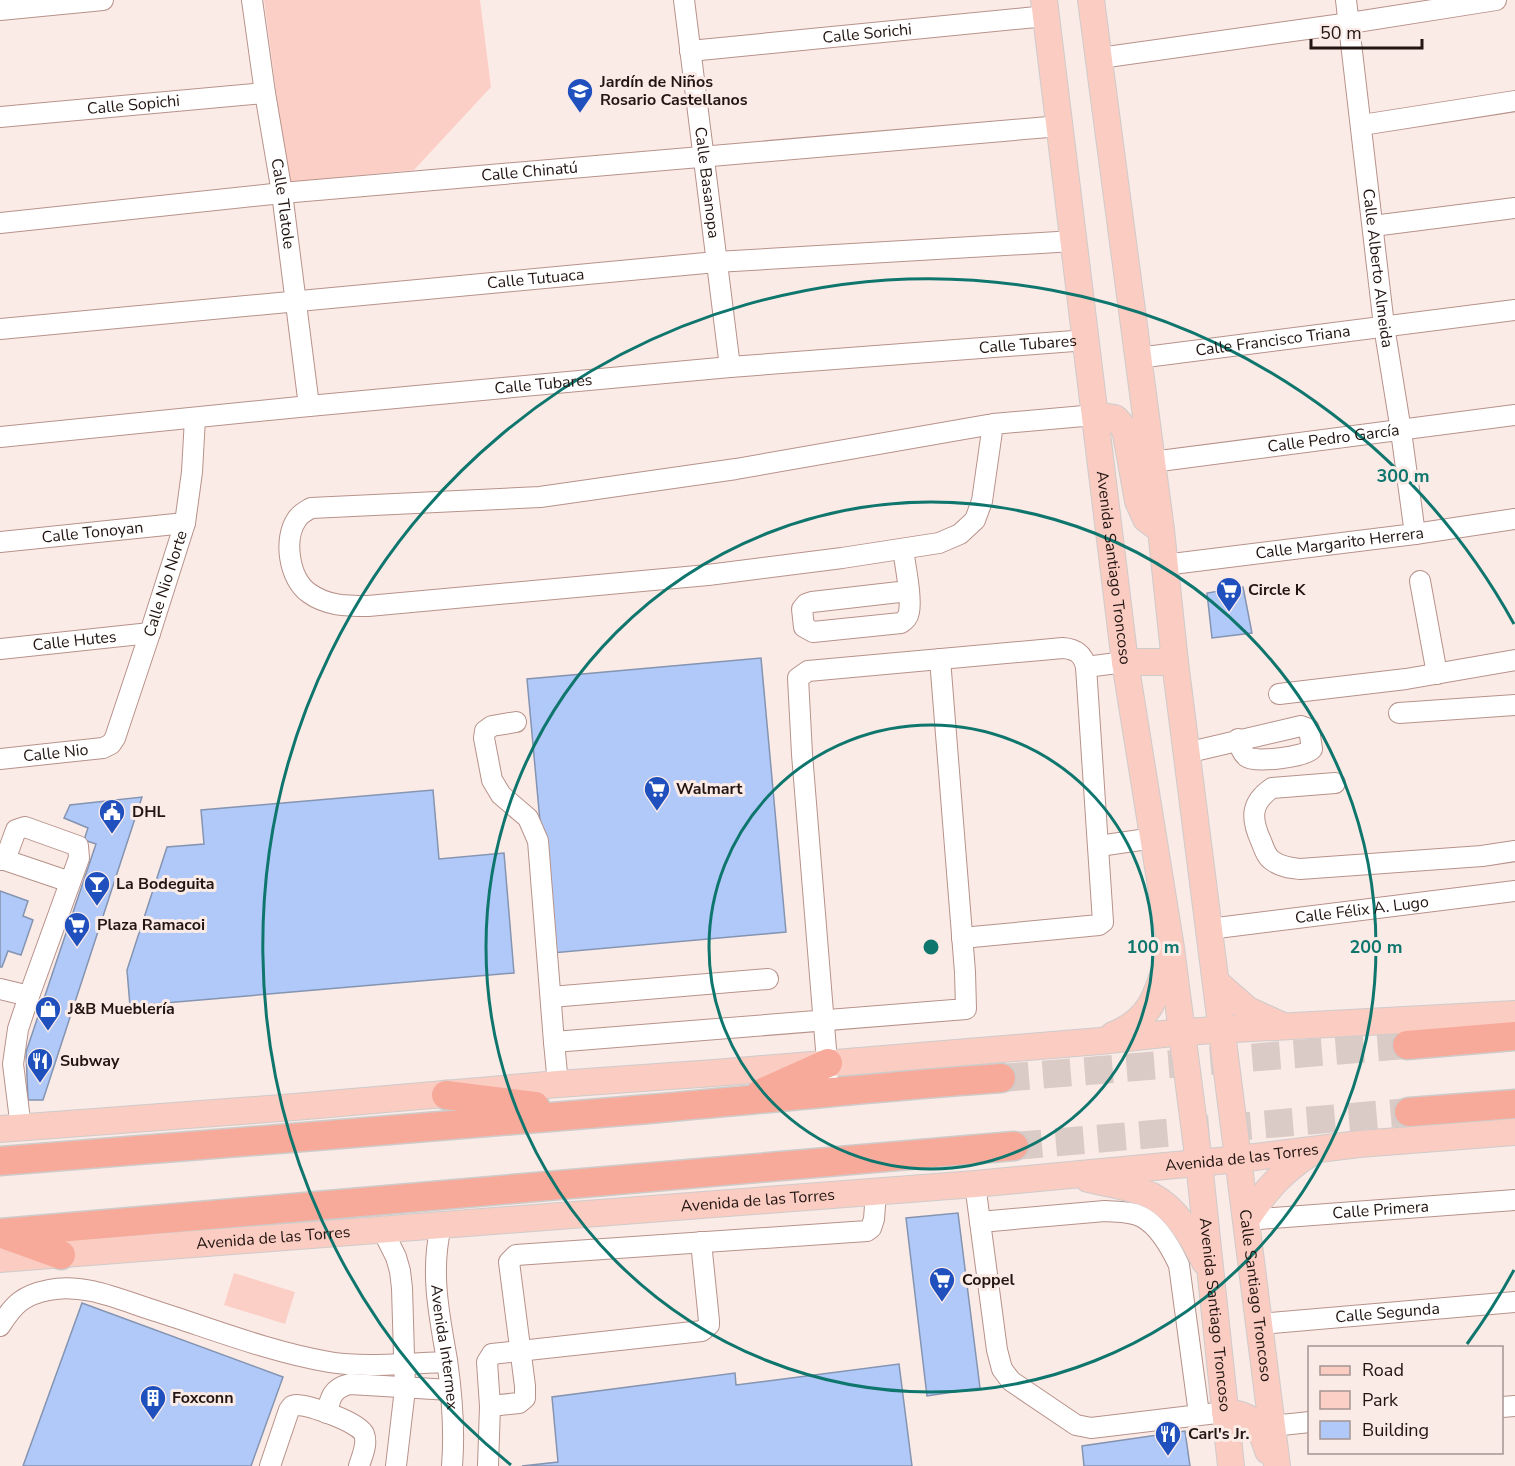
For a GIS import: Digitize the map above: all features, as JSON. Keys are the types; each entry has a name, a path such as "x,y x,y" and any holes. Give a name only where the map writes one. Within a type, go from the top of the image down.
{"highway":[{"path":"1407,1045 1515,1036"},
{"path":"744,1101 828,1063"},
{"path":"0,1161 591,1114 1001,1078"},
{"path":"446,1095 591,1114"},
{"path":"1409,1112 1515,1104"},
{"name":"Avenida de las Torres","path":"0,1233 1014,1146"},
{"path":"0,1233 61,1255"}],"main road":[{"path":"1091,0 1161,530 1221,1031"},
{"name":"Avenida Santiago Troncoso","path":"1045,8 1125,662 1171,948 1199,1162 1231,1466"},
{"path":"1095,415 1115,418 1125,429 1138,501 1146,519 1161,530"},
{"path":"1125,662 1175,662"},
{"path":"1100,1041 1127,1030 1142,1018 1152,1005 1171,948"},
{"path":"1216,982 1248,1010 1263,1019 1287,1028"},
{"path":"6,1128 446,1095 1100,1041 1181,1032 1515,1014"},
{"name":"Calle Santiago Troncoso","path":"1221,1031 1260,1324 1275,1466"},
{"name":"Avenida de las Torres","path":"0,1259 975,1184 1239,1159 1359,1144 1515,1132"},
{"path":"1246,1220 1279,1176 1290,1165 1313,1151"},
{"path":"1067,1174 1152,1196 1174,1214 1193,1238 1212,1277"},
{"path":"1225,1412 1241,1414 1256,1423 1275,1466"}],"street":[{"path":"0,10 103,0"},
{"name":"Calle Tlatole","path":"252,0 282,193 309,406"},
{"name":"Calle Basanopa","path":"684,0 730,367"},
{"name":"Calle Alberto Almeida","path":"1346,0 1384,326 1415,534"},
{"path":"1100,58 1496,0"},
{"name":"Calle Sorichi","path":"690,51 1045,8"},
{"name":"Calle Sopichi","path":"0,117 265,93"},
{"path":"1362,125 1515,101"},
{"name":"Calle Chinatú","path":"0,223 282,193 1060,126"},
{"path":"1373,226 1515,208"},
{"name":"Calle Tutuaca","path":"0,329 716,262 1074,241"},
{"name":"Calle Francisco Triana","path":"1138,358 1515,310"},
{"name":"Calle Tubares","path":"0,437 730,367 1086,340"},
{"path":"993,424 982,501 975,520 960,534 939,543 708,575 368,606 339,606 323,601 306,591 295,574 289,552 290,532 297,517 311,508 540,497 736,470 993,424 1095,415"},
{"name":"Calle Pedro García","path":"1152,462 1515,415"},
{"name":"Calle Nio Norte","path":"111,744 119,729 185,523 192,471 195,418"},
{"name":"Calle Margarito Herrera","path":"1164,565 1415,534 1515,519"},
{"name":"Calle Tonoyan","path":"0,542 185,523"},
{"path":"903,549 908,591 910,610 907,618 901,623 813,632 804,627 802,609 806,604 908,591"},
{"path":"1420,580 1437,674"},
{"name":"Calle Hutes","path":"0,649 150,633"},
{"path":"830,1094 798,678 808,672 1072,649 1078,652 1086,667 1104,919 1102,924 962,938"},
{"path":"554,1042 966,1009 940,659"},
{"path":"1279,694 1437,674 1515,660"},
{"path":"1086,667 1125,662"},
{"path":"1399,712 1515,705"},
{"path":"516,722 492,726 485,731 484,738 492,780 501,795 528,818 538,841 558,1084"},
{"path":"1186,753 1238,740"},
{"name":"Calle Nio","path":"0,759 103,748 111,744"},
{"path":"1335,783 1272,788 1264,793 1258,801 1253,825 1267,855 1273,861 1286,868 1300,869 1482,856 1515,851"},
{"path":"6,1128 18,1029 79,858 78,846 25,827 16,830 3,860 70,882"},
{"path":"1099,846 1154,838"},
{"name":"Calle Félix A. Lugo","path":"1209,929 1515,891"},
{"path":"551,997 768,979"},
{"path":"0,989 29,996"},
{"path":"975,1184 997,1350 1002,1369 1011,1381 1083,1428 1225,1412"},
{"path":"490,1406 519,1403 525,1398 509,1262 516,1255 867,1231 871,1228 874,1219 876,1192"},
{"name":"Calle Primera","path":"1246,1220 1515,1200"},
{"path":"980,1222 1104,1211 1124,1212 1141,1217 1155,1228 1179,1265 1199,1414"},
{"name":"Avenida Intermex","path":"441,1226 436,1246 435,1271 450,1390 454,1436 452,1466"},
{"name":"Avenida Intermex","path":"383,1231 400,1271 405,1389 396,1466"},
{"path":"488,1466 490,1406 487,1362 492,1354 706,1328 709,1321 701,1242"},
{"path":"0,1326 13,1306 31,1295 51,1289 70,1288 101,1294 297,1356 332,1363 447,1362"},
{"name":"Calle Segunda","path":"1260,1324 1515,1302"},
{"path":"327,1413 330,1398 335,1390 350,1384 450,1390"},
{"path":"270,1466 292,1406 302,1405 327,1413 363,1431 365,1440 358,1466"},
{"path":"1272,1425 1308,1422"}],"green space":[{"path":"264,0 480,0 491,87 414,170 288,182"},
{"path":"234,1273 295,1292 285,1324 224,1305"}],"building":[{"name":"Circle K","path":"1243,587 1252,633 1212,638 1207,593"},
{"name":"Walmart","path":"761,658 786,932 552,953 527,679"},
{"path":"433,790 439,859 504,853 514,973 130,1006 127,970 167,847 204,844 201,810"},
{"name":"Plaza Ramacoi","path":"142,797 43,1100 28,1100 26,1052 96,844 84,840 88,828 64,818 70,805"},
{"path":"0,891 28,901 23,916 33,920 21,955 8,951 2,967 0,967"},
{"name":"Coppel","path":"958,1213 980,1388 927,1396 906,1218"},
{"name":"Foxconn","path":"82,1303 283,1377 251,1466 23,1466"},
{"path":"899,1364 912,1466 522,1466 558,1462 552,1397 735,1373 736,1385"},
{"path":"1185,1431 1190,1466 1084,1466 1082,1446"}],"tunnel":[{"path":"1001,1078 1407,1045"},
{"path":"1014,1146 1409,1112"}],"place":[{"name":"Jardín de Niños Rosario Castellanos","path":"580,114"},
{"name":"Circle K","path":"1229,613"},
{"name":"Walmart","path":"657,812"},
{"name":"DHL","path":"112,835"},
{"name":"La Bodeguita","path":"97,907"},
{"name":"Plaza Ramacoi","path":"77,948"},
{"name":"J&B Mueblería","path":"48,1032"},
{"name":"Subway","path":"40,1084"},
{"name":"Coppel","path":"942,1303"},
{"name":"Foxconn","path":"153,1421"},
{"name":"Carl's Jr.","path":"1168,1457"}]}
